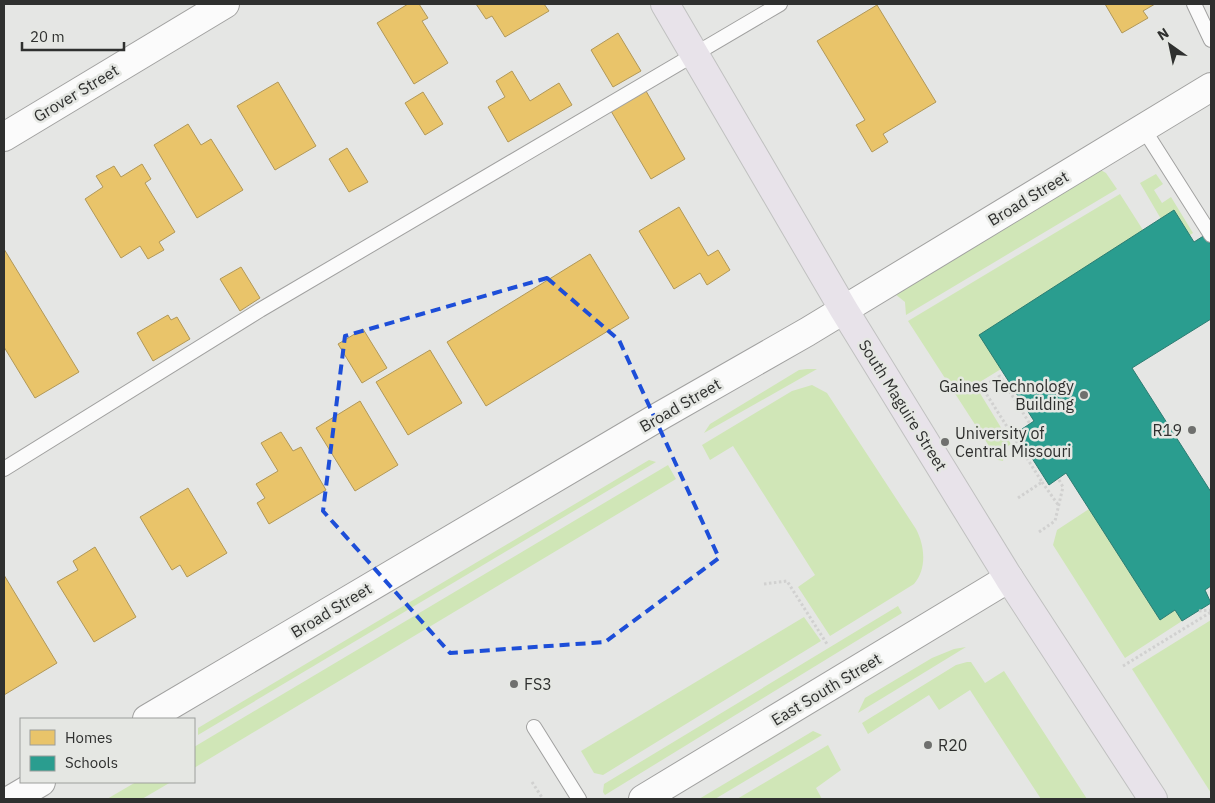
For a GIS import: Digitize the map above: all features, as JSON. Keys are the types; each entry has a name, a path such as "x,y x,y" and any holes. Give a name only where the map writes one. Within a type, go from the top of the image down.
{"main road":[{"name":"South Maguire Street","path":"665,4 844,310 1009,578 1153,799"}],"street":[{"name":"Grover Street","path":"4,137 225,4"},
{"name":"Broad Street","path":"149,718 844,310 1211,87"},
{"name":"East South Street","path":"644,799 1009,578"},
{"path":"12,799 39,783"}],"lane":[{"path":"4,469 260,310 780,4"},
{"path":"1194,4 1211,40"},
{"path":"1144,128 1211,235"},
{"path":"534,727 578,799"}],"path":[{"path":"1030,424 1000,376 982,387 1059,506"},
{"path":"1039,532 1055,521 1064,487 1058,478"},
{"path":"1018,498 1042,482"},
{"path":"764,584 787,581 827,644"},
{"path":"1199,611 1211,611"},
{"path":"1123,666 1211,611"},
{"path":"532,782 543,799"}],"highlighted area":[{"path":"547,278 619,340 719,558 605,642 450,653 323,511 345,336"}],"green space":[{"path":"1099,169 1106,173 1117,189 906,315 905,302 895,294"},
{"path":"1156,174 1163,184 1154,190 1162,203 1171,197 1193,233 1190,235 1174,211 1161,219 1140,183"},
{"path":"1120,194 1143,230 1001,369 975,385 1011,444 1005,448 1003,461 998,460 908,321"},
{"path":"817,369 704,433 710,424 799,370"},
{"path":"812,385 827,393 916,529 923,550 923,564 914,584 830,636 798,587 815,575 733,446 710,460 702,445 792,391"},
{"path":"649,460 656,462 198,735 198,728"},
{"path":"668,465 676,479 195,767 195,746"},
{"path":"1089,509 1160,620 1175,610 1182,621 1125,658 1053,545 1057,530"},
{"path":"898,606 902,613 605,795 603,792 604,784"},
{"path":"804,617 821,641 603,775 594,773 581,751"},
{"path":"1211,620 1211,793 1132,669"},
{"path":"966,647 858,713 865,698 932,658 954,649"},
{"path":"971,662 985,683 1004,671 1087,799 1041,799 970,690 939,710 929,695 868,734 862,723 956,665"},
{"path":"813,731 822,735 715,799 699,799"},
{"path":"828,745 841,770 816,788 822,799 737,799"},
{"path":"134,783 169,783 142,799 107,799"}],"building: Homes":[{"path":"408,4 419,4 428,18 422,21 448,63 414,84 377,23"},
{"path":"476,4 544,4 549,11 505,37 492,16 486,19"},
{"path":"1105,4 1155,4 1143,11 1148,18 1122,33"},
{"path":"877,5 936,102 883,134 888,142 872,152 856,125 865,120 817,41"},
{"path":"618,33 641,71 613,87 591,50"},
{"path":"512,71 530,101 559,83 572,105 508,142 488,107 505,97 496,81"},
{"path":"278,82 316,146 275,170 237,106"},
{"path":"646,91 685,159 651,179 611,111"},
{"path":"423,92 443,124 425,135 405,103"},
{"path":"188,124 201,145 211,139 243,190 197,218 154,145"},
{"path":"347,148 368,182 349,192 329,159"},
{"path":"142,164 151,179 145,183 175,232 159,242 164,250 148,259 140,246 121,258 85,199 103,187 96,176 114,166 121,177"},
{"path":"679,207 708,256 718,250 730,270 707,285 700,273 674,289 639,231"},
{"path":"4,249 79,372 35,398 4,347"},
{"path":"590,254 629,318 486,406 447,342"},
{"path":"241,267 260,298 240,311 220,279"},
{"path":"168,315 171,320 177,317 190,339 153,361 137,333"},
{"path":"363,329 387,368 362,383 338,344"},
{"path":"430,350 462,403 408,435 376,382"},
{"path":"360,401 398,465 355,491 316,428"},
{"path":"281,432 293,451 301,447 326,490 269,524 257,503 265,498 256,484 278,471 261,443"},
{"path":"188,488 227,553 187,577 180,565 172,570 140,517"},
{"path":"95,547 136,617 94,642 57,582 78,570 73,561"},
{"path":"4,575 57,663 4,695"}],"building: Schools":[{"name":"Gaines Technology Building","path":"1174,210 1194,242 1205,235 1211,245 1211,319 1132,368 1211,492 1211,586 1205,590 1211,603 1182,621 1175,610 1160,620 1066,473 1049,485 1016,433 1034,421 979,335"}],"place":[{"name":"Gaines Technology Building","path":"1084,395"},
{"name":"R19","path":"1192,430"},
{"name":"University of Central Missouri","path":"945,442"},
{"name":"FS3","path":"514,684"},
{"name":"R20","path":"928,745"}]}
